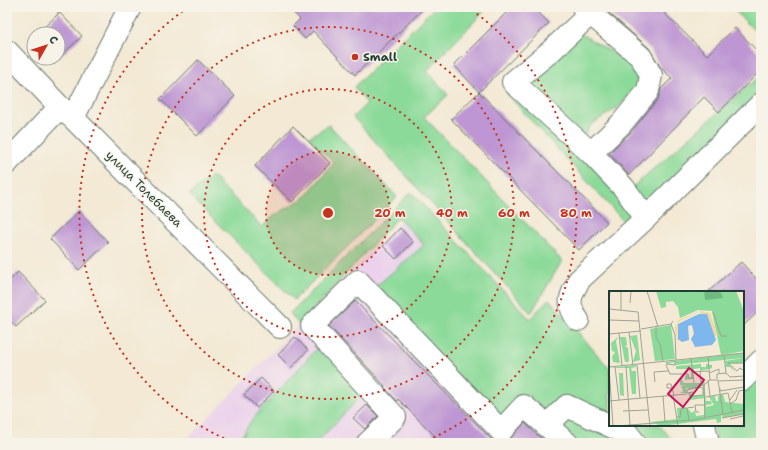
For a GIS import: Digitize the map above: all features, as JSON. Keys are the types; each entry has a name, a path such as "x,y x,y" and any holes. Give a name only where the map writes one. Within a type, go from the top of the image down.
{"street":[{"path":"7,163 67,112 130,7"},
{"path":"591,154 621,124 648,91 651,75 641,57 586,11 551,51 513,82 591,154 624,188 646,218"},
{"name":"улица Толебаева","path":"7,51 280,327"},
{"path":"578,320 572,312 570,303 579,280 757,117"},
{"path":"368,443 394,417 312,326 358,281 501,431 524,406 567,443"},
{"path":"744,378 761,361"},
{"path":"546,426 567,406 609,425"},
{"path":"611,426 628,434 635,443"},
{"path":"704,426 708,443"}],"shaded area":[{"path":"416,206 609,424 609,426 612,426 654,443 183,443"}],"green space":[{"path":"435,7 488,7 427,71 448,95 424,117 562,261 531,313 353,117 367,103 354,87"},
{"path":"731,7 761,7 761,37"},
{"path":"574,30 651,75 617,108 592,124 575,149 624,188 630,228 506,93 549,47"},
{"path":"761,75 761,96 649,211 627,192"},
{"path":"329,125 397,197 294,300 189,195 212,176 262,227 274,216 304,198 334,163 309,137"},
{"path":"411,192 530,319 549,299 609,368 609,420 548,418 526,394 501,421 374,288 424,245 398,217 299,325 290,313"},
{"path":"321,344 366,391 316,443 238,443 251,421"},
{"path":"761,365 761,443 718,443 710,426 744,426 744,382"},
{"path":"568,412 626,443 575,443 556,422"},
{"path":"620,426 660,426 675,443 644,443"}],"building":[{"name":"Small","path":"287,7 425,7 355,75 313,31 305,39 293,26 300,19"},
{"path":"512,7 533,7 549,23 479,92 454,65"},
{"path":"602,7 658,7 707,55 735,28 761,55 761,70 719,112 704,97 629,175 609,153 631,132 658,99 661,89 672,78 661,68 649,48"},
{"path":"58,11 82,36 66,51 66,26 45,26 58,14"},
{"path":"198,60 235,96 197,136 160,99"},
{"path":"479,92 607,222 579,250 451,119"},
{"path":"293,126 330,163 292,202 255,166"},
{"path":"79,211 108,242 79,270 50,239"},
{"path":"400,228 413,242 396,259 383,246"},
{"path":"741,262 761,284 761,309 744,325 744,291 709,291"},
{"path":"18,272 45,300 16,327 7,318 7,283"},
{"path":"355,301 496,443 442,443 398,399 397,401 329,326"},
{"path":"295,337 308,350 291,368 278,355"},
{"path":"261,378 274,391 257,408 244,395"},
{"path":"367,405 378,416 365,429 353,418"},
{"path":"525,423 548,443 504,443 510,439"}],"place":[{"name":"Small","path":"355,57"}]}
